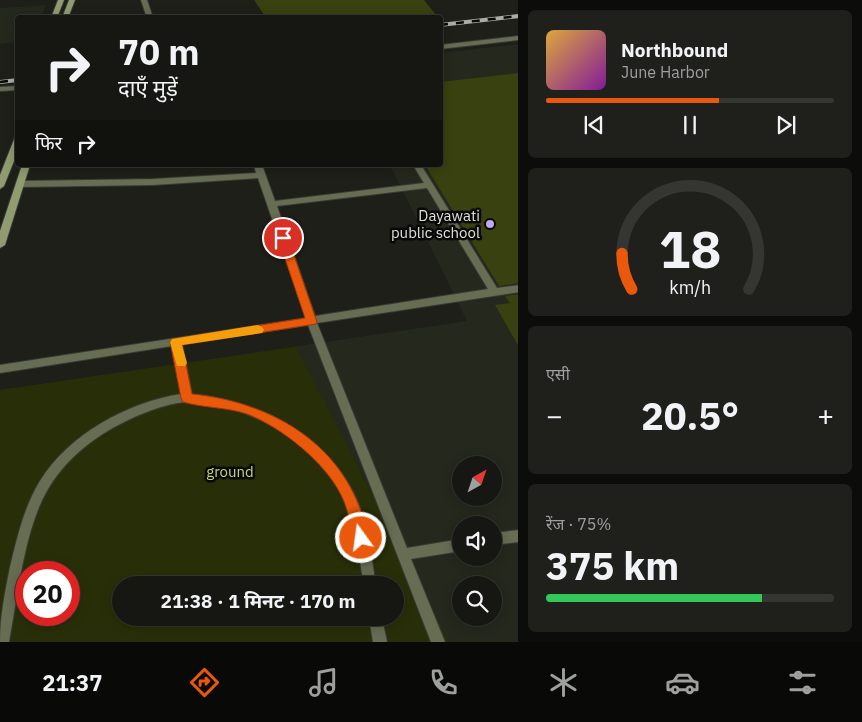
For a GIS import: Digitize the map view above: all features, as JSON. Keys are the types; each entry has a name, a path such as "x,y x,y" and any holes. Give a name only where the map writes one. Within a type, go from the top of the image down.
{"main road":[{"path":"55,15 61,0"},
{"path":"66,15 72,0"},
{"path":"0,186 15,147"},
{"path":"0,244 25,167"}],"street":[{"path":"144,0 149,15"},
{"path":"443,47 518,38"},
{"path":"0,90 15,88"},
{"path":"259,167 312,322 438,642"},
{"path":"418,167 494,292"},
{"path":"20,184 153,182 262,175"},
{"path":"272,204 429,185"},
{"path":"0,369 312,322 518,288"},
{"path":"176,342 187,398"},
{"path":"2,642 27,526 44,486 64,459 116,419 163,402 187,398 212,401 249,410 275,422 301,440 322,458 346,491 358,522 368,576"},
{"path":"502,538 518,536"},
{"path":"403,554 452,546"},
{"path":"377,626 380,642"}],"shaded area":[{"path":"46,5 42,15 15,15 15,42 0,44 0,8"},
{"path":"518,44 518,642 0,642 0,390 467,321 391,167 443,167 443,53"}],"green space":[{"name":"ground","path":"296,347 449,642 0,642 0,390"}],"building":[{"path":"254,0 424,0 436,15 264,15"},
{"name":"Dayawati public school","path":"518,73 518,283 499,286 426,167 443,167 443,82"},
{"path":"518,294 518,345 495,305 510,303 505,296"}],"railway":[{"path":"443,25 518,16"},
{"path":"0,82 15,80"}],"slow traffic":[{"path":"181,363 176,342 258,330"}],"place":[{"name":"Dayawati public school","path":"490,224"}],"route":[{"path":"283,238 312,322 176,342 187,398 212,401 249,410 275,422 301,440 322,458 346,491 358,522 361,538"}]}
